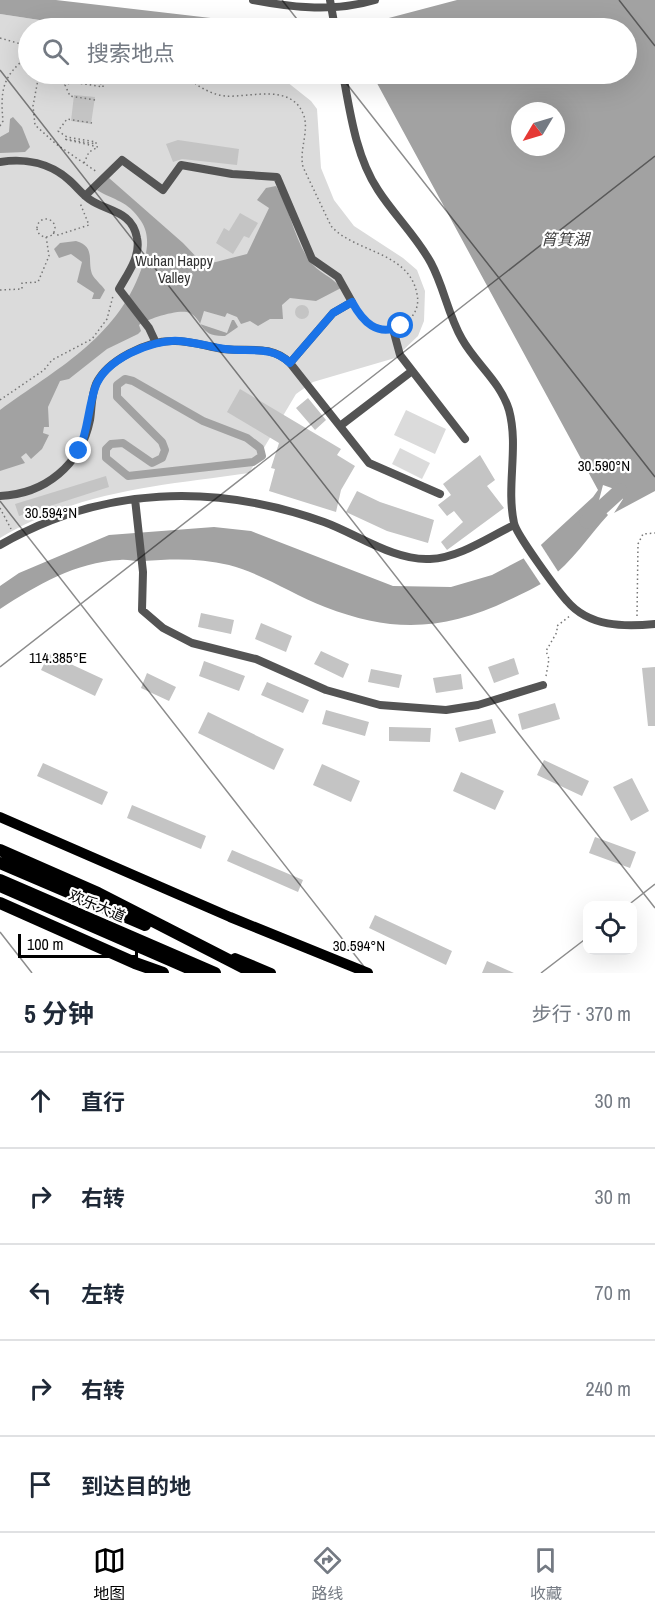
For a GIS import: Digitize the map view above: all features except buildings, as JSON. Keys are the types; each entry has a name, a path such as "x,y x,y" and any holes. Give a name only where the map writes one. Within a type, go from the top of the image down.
{"highway":[{"path":"0,850 98,893 254,973"},
{"name":"欢乐大道","path":"0,865 254,973"},
{"name":"欢乐大道","path":"0,880 215,973"},
{"path":"0,903 135,963 163,973"}],"main road":[{"path":"0,817 230,917 368,973"},
{"name":"欢乐大道","path":"0,865 86,905 219,950 271,973"},
{"name":"欢乐大道","path":"0,887 197,973"}],"street":[{"path":"254,0 288,7 351,8 375,0"},
{"path":"330,0 333,18"},
{"path":"345,84 362,156 371,178 425,253 435,271 460,336 494,380 505,401 512,435 514,525 558,591 576,610 589,619 603,622 637,626 655,624"},
{"path":"85,196 122,160 163,190 181,165 232,174 277,177 309,254 315,262 338,277 352,302 333,313 290,363"},
{"path":"0,162 22,161 50,167 66,177 85,196 123,215 136,232 137,252 121,291 147,325 156,344"},
{"path":"393,329 400,355 465,439"},
{"path":"0,496 20,494 41,486 66,468 75,458 86,432 95,387 100,378 125,356 156,344 179,340 229,350 270,350 290,363 369,463 440,494"},
{"path":"340,426 412,371"},
{"path":"0,545 82,510 135,499 203,495 262,503 322,522 401,555 420,559 451,555 514,525"},
{"path":"135,499 143,572 142,610 163,628 192,643 256,659 326,690 380,705 446,710 478,705 543,685"}],"path":[{"path":"0,38 18,43"},
{"path":"0,126 3,121 4,84 11,70 18,64"},
{"path":"37,84 33,106 35,125 105,177"},
{"path":"67,84 65,85 70,96 95,100"},
{"path":"84,84 103,87 103,84"},
{"path":"196,84 212,93 229,96 269,93 286,97 298,107 304,119 303,167 331,226 339,233 395,263 414,285 418,299 415,313 406,323 393,329 381,330 370,326 362,319 352,302"},
{"path":"84,163 89,152 98,148 63,141 96,144 96,142 67,137 58,131 67,119 92,123"},
{"path":"46,236 53,233 58,235 89,225 80,204 85,196"},
{"path":"0,290 22,289 22,283 38,282 49,256 46,236 37,230 38,224 43,219 53,222 53,233"},
{"path":"0,400 44,370 52,360 92,339 107,319 111,298 121,291"},
{"path":"0,508 15,537"},
{"path":"637,626 638,544 643,534 655,533"},
{"path":"543,685 549,659 546,651 557,626 576,610"}],"green space":[{"name":"Wuhan Happy Valley","path":"0,14 26,18 18,18 18,84 290,84 311,101 317,109 321,168 334,200 354,226 403,258 417,270 425,291 424,321 418,336 395,358 313,382 296,394 249,473 121,492 60,509 0,538"},
{"path":"406,410 446,429 435,454 394,435"},
{"path":"400,448 430,463 422,479 392,464"}],"water":[{"path":"0,0 56,0 210,18 26,18 0,14"},
{"name":"筲箕湖","path":"457,0 655,0 655,491 614,513 623,499 620,491 603,485 598,504 608,515 557,573 509,600 462,618 440,623 418,625 373,621 325,607 242,569 207,561 186,560 123,560 88,565 43,583 0,609 0,586 19,573 109,535 214,527 251,531 393,586 451,587 492,575 530,555 598,490 377,84 637,84 637,18 389,18"},
{"path":"13,117 22,127 30,147 25,152 0,153 0,137 9,132 10,119"},
{"path":"109,178 183,243 204,265 247,254 269,208 257,200 266,188 276,186 299,242 309,260 341,288 316,301 290,298 282,305 283,319 270,319 258,326 250,321 241,324 237,317 227,313 225,317 204,311 200,324 190,313 179,312 156,317 139,325 141,331 138,334 107,349 69,379 60,381 48,407 49,427 44,427 43,433 49,435 42,449 31,459 26,453 21,457 25,463 0,471 0,410 63,366 100,334 130,294 141,270 147,245 144,227 136,214 126,205 97,190"},
{"path":"76,241 89,250 92,274 105,290 100,299 92,299 94,293 77,282 82,262 71,254 59,258 54,249 60,243"},
{"path":"232,320 238,327 225,336 216,336 206,331 200,324 227,333"}],"pier":[{"path":"539,542 559,573 542,586 522,556"}],"waterway":[{"path":"125,379 133,381 203,421 247,438 260,448 262,456 253,462 128,476 106,458 106,449 111,444 123,443 152,463 162,458 165,450 162,442 117,397 117,385 125,379"},
{"path":"587,521 620,491"}],"route":[{"path":"79,451 90,420 95,387 100,378 125,356 156,344 179,340 229,350 270,350 277,352 290,363 333,313 352,302 364,322 376,329 393,329 401,326"}]}
